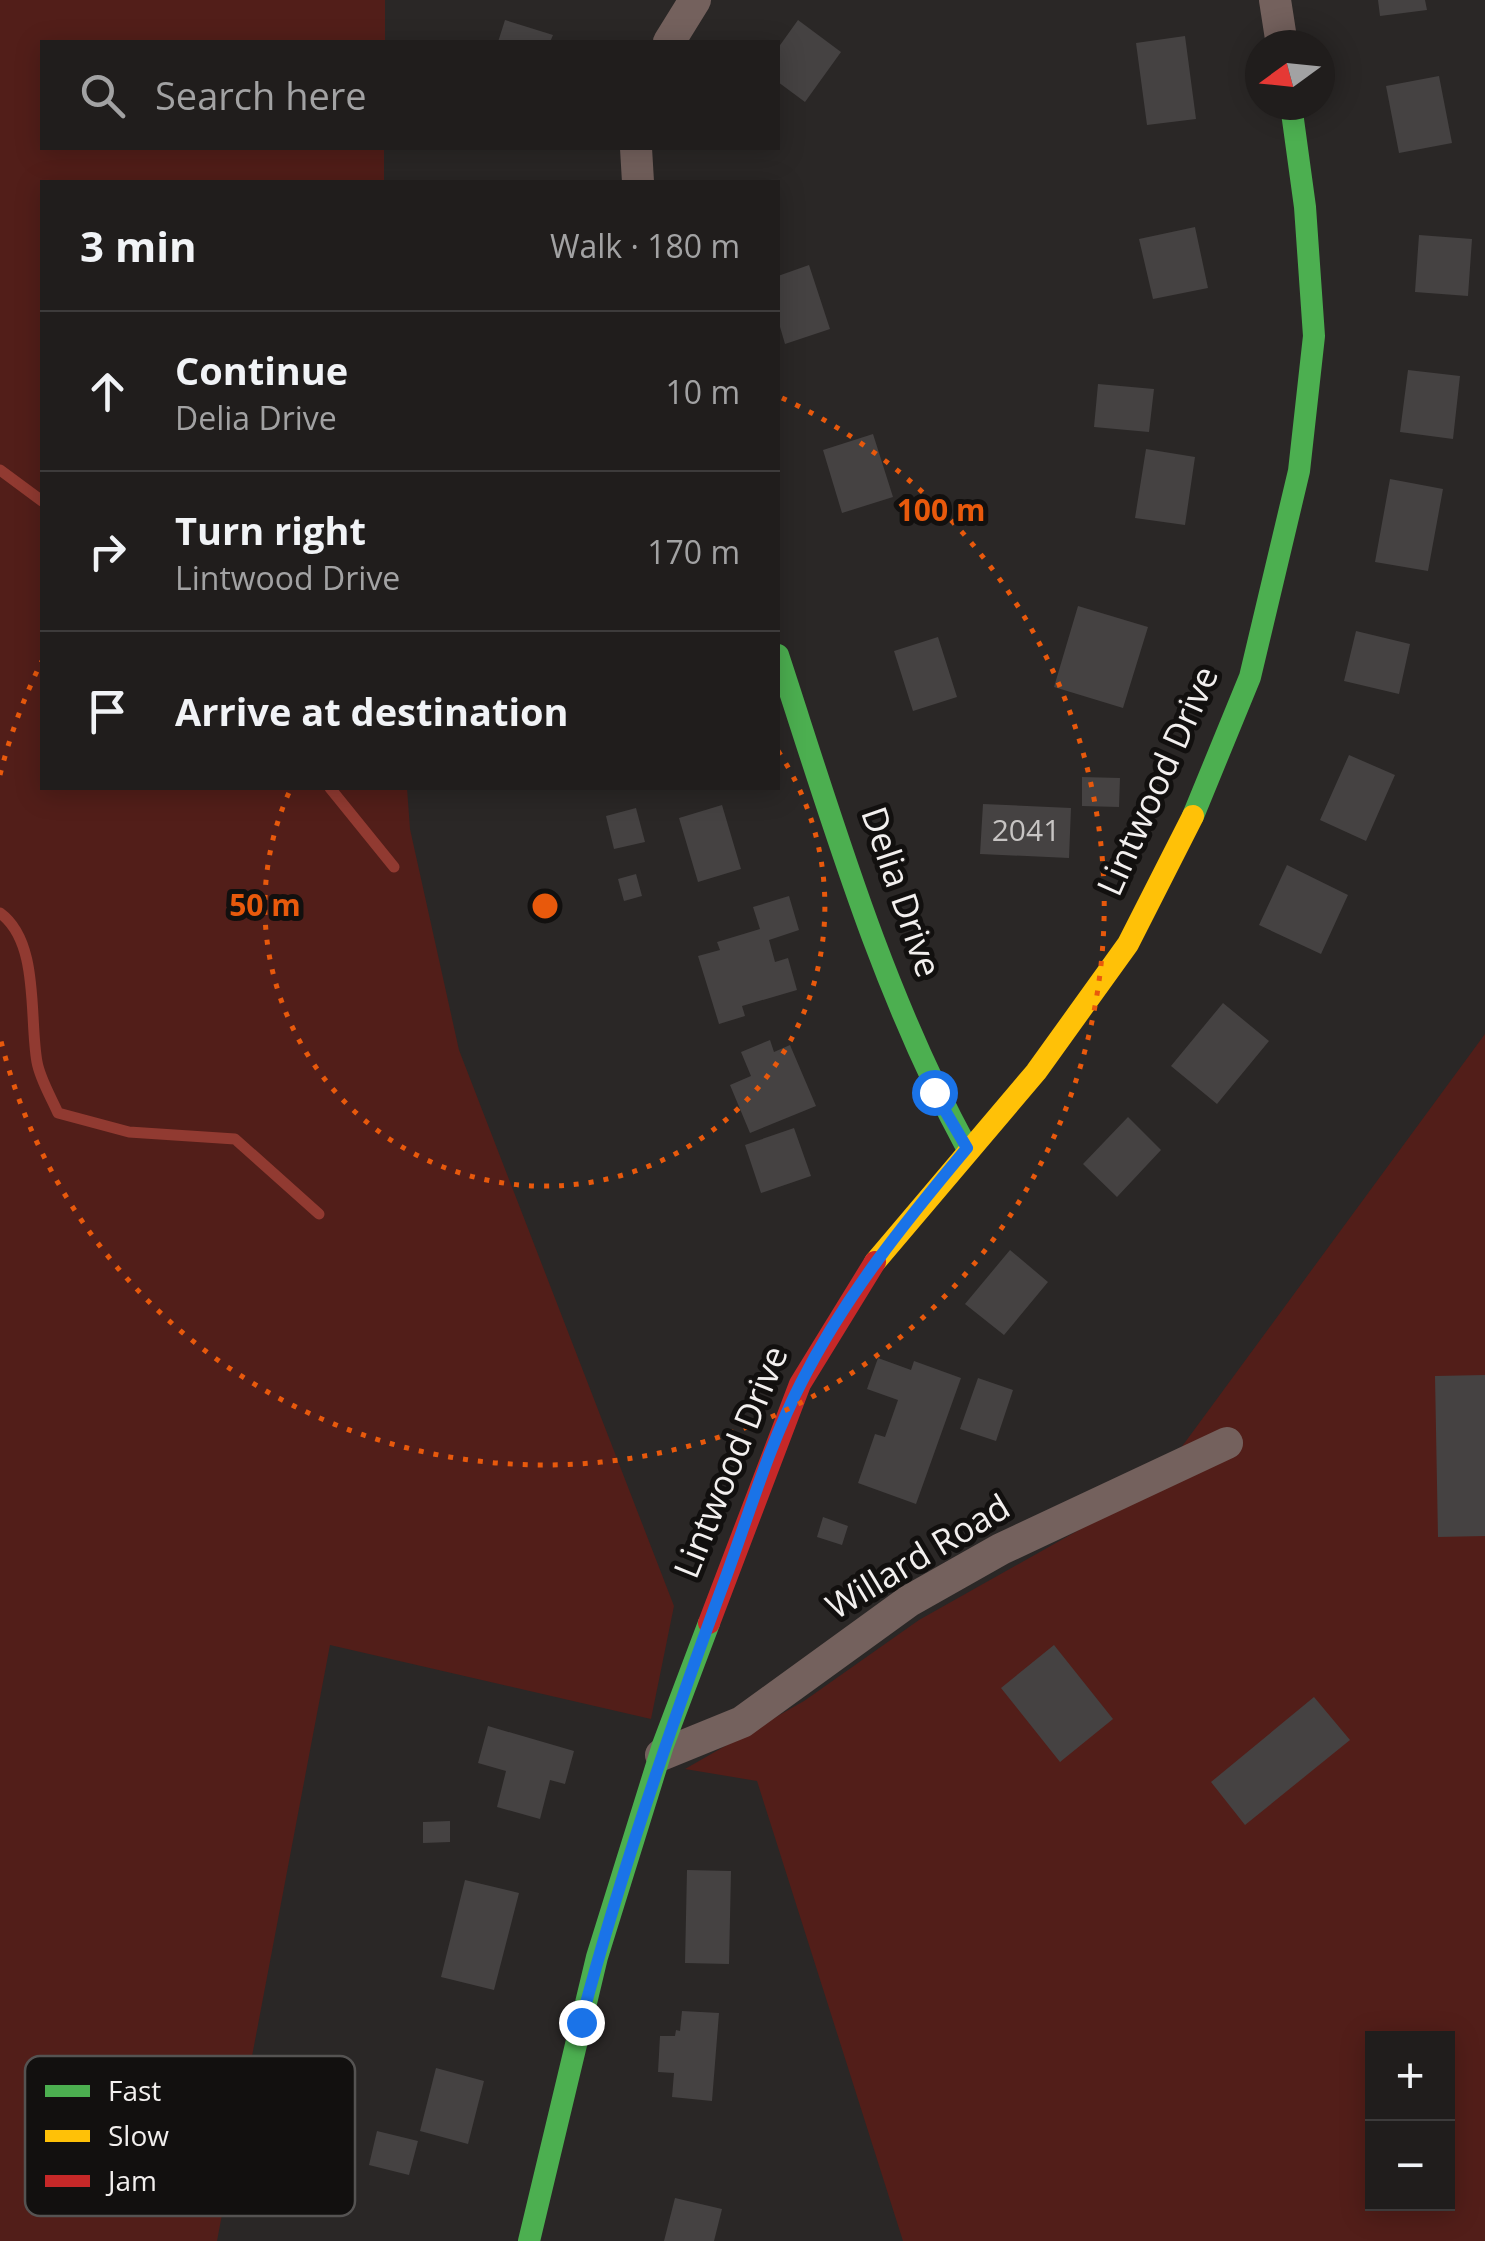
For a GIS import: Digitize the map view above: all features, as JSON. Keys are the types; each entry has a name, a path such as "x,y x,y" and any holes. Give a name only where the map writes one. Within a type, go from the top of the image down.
{"street":[{"path":"671,40 695,0"},
{"path":"1275,0 1280,30"},
{"name":"Lintwood Drive","path":"529,2241 597,1957 660,1756 800,1384 851,1296 899,1228 1036,1072 1128,944 1192,820 1250,677 1298,471 1314,336 1305,207 1293,120"},
{"path":"636,150 638,180"},
{"name":"Delia Drive","path":"780,660 893,994 934,1092 967,1148"},
{"name":"Willard Road","path":"660,1756 742,1722 908,1601 1001,1548 1226,1444"}],"shaded area":[{"path":"0,0 385,0 385,40 40,40 40,150 384,150 384,180 40,180 40,790 407,790 410,829 459,1050 674,1606 651,1719 330,1645 252,2056 25,2056 25,2216 222,2216 217,2241 0,2241"},
{"path":"1485,1034 1485,2241 903,2241 757,1781 685,1769 804,1701 919,1620 1150,1490"}],"building":[{"path":"1378,0 1425,0 1427,10 1380,16"},
{"path":"505,20 553,35 551,40 499,40"},
{"path":"798,20 841,52 805,102 780,83 780,45"},
{"path":"1185,36 1196,119 1147,125 1136,43"},
{"path":"1439,76 1452,143 1399,153 1386,86"},
{"path":"1195,227 1208,288 1153,299 1139,239"},
{"path":"1419,235 1472,239 1468,296 1415,292"},
{"path":"809,265 830,329 785,344 780,327 780,275"},
{"path":"1408,370 1460,376 1453,439 1400,432"},
{"path":"1098,384 1154,389 1149,432 1094,427"},
{"path":"873,434 893,497 842,513 823,450"},
{"path":"1146,449 1195,457 1185,525 1135,518"},
{"path":"1390,479 1443,489 1428,571 1375,562"},
{"path":"1078,606 1148,627 1123,708 1054,687"},
{"path":"1356,631 1410,644 1399,694 1344,681"},
{"path":"938,637 957,697 913,711 894,651"},
{"path":"1349,755 1395,775 1366,841 1320,820"},
{"path":"1082,777 1120,778 1119,807 1082,806"},
{"path":"983,804 1071,808 1069,858 980,854"},
{"path":"722,805 741,869 698,882 679,818"},
{"path":"636,808 645,842 614,849 606,816"},
{"path":"1287,865 1348,895 1321,954 1259,925"},
{"path":"636,874 642,896 624,901 618,879"},
{"path":"789,896 799,930 769,940 775,962 788,958 797,990 742,1006 745,1016 719,1024 698,956 720,950 717,942 760,929 753,907"},
{"path":"1223,1003 1269,1041 1217,1104 1171,1066"},
{"path":"770,1040 774,1052 790,1045 816,1106 750,1133 730,1085 751,1076 741,1052"},
{"path":"1128,1117 1161,1150 1117,1197 1083,1164"},
{"path":"794,1128 811,1176 761,1193 745,1145"},
{"path":"1010,1250 1048,1282 1004,1335 965,1304"},
{"path":"878,1358 911,1370 914,1361 961,1378 916,1504 858,1483 875,1434 885,1437 898,1400 867,1389"},
{"path":"1485,1375 1485,1536 1438,1537 1435,1376"},
{"path":"978,1378 1013,1390 996,1441 960,1429"},
{"path":"823,1517 848,1526 842,1545 817,1537"},
{"path":"1054,1645 1113,1719 1060,1762 1001,1688"},
{"path":"1314,1697 1350,1740 1245,1825 1211,1782"},
{"path":"488,1726 574,1751 565,1784 550,1780 540,1819 497,1807 506,1771 478,1763"},
{"path":"450,1821 450,1842 423,1843 423,1822"},
{"path":"687,1870 731,1871 729,1964 685,1963"},
{"path":"465,1880 519,1893 494,1990 441,1977"},
{"path":"682,2011 719,2013 712,2101 672,2097 674,2073 658,2072 660,2036 675,2036 676,2030 680,2031"},
{"path":"436,2068 484,2081 468,2144 420,2131"},
{"path":"377,2131 418,2141 409,2175 369,2165"},
{"path":"675,2198 722,2209 714,2241 664,2241"}],"waterway":[{"path":"0,470 40,500"},
{"path":"332,790 394,867"},
{"path":"0,913 22,942 37,1062 58,1113 129,1132 235,1139 319,1214"}],"traffic: fast":[{"path":"1193,816 1250,677 1299,471 1314,336 1305,207 1293,120"},
{"path":"780,661 884,968 967,1148"},
{"path":"529,2241 597,1957 663,1745 709,1623"}],"traffic: slow":[{"path":"875,1262 1036,1072 1128,944 1193,816"}],"traffic: jam":[{"path":"709,1623 800,1384 875,1262"}],"route":[{"path":"581,2022 597,1957 664,1745 800,1384 851,1296 899,1228 967,1148 934,1092"}]}
